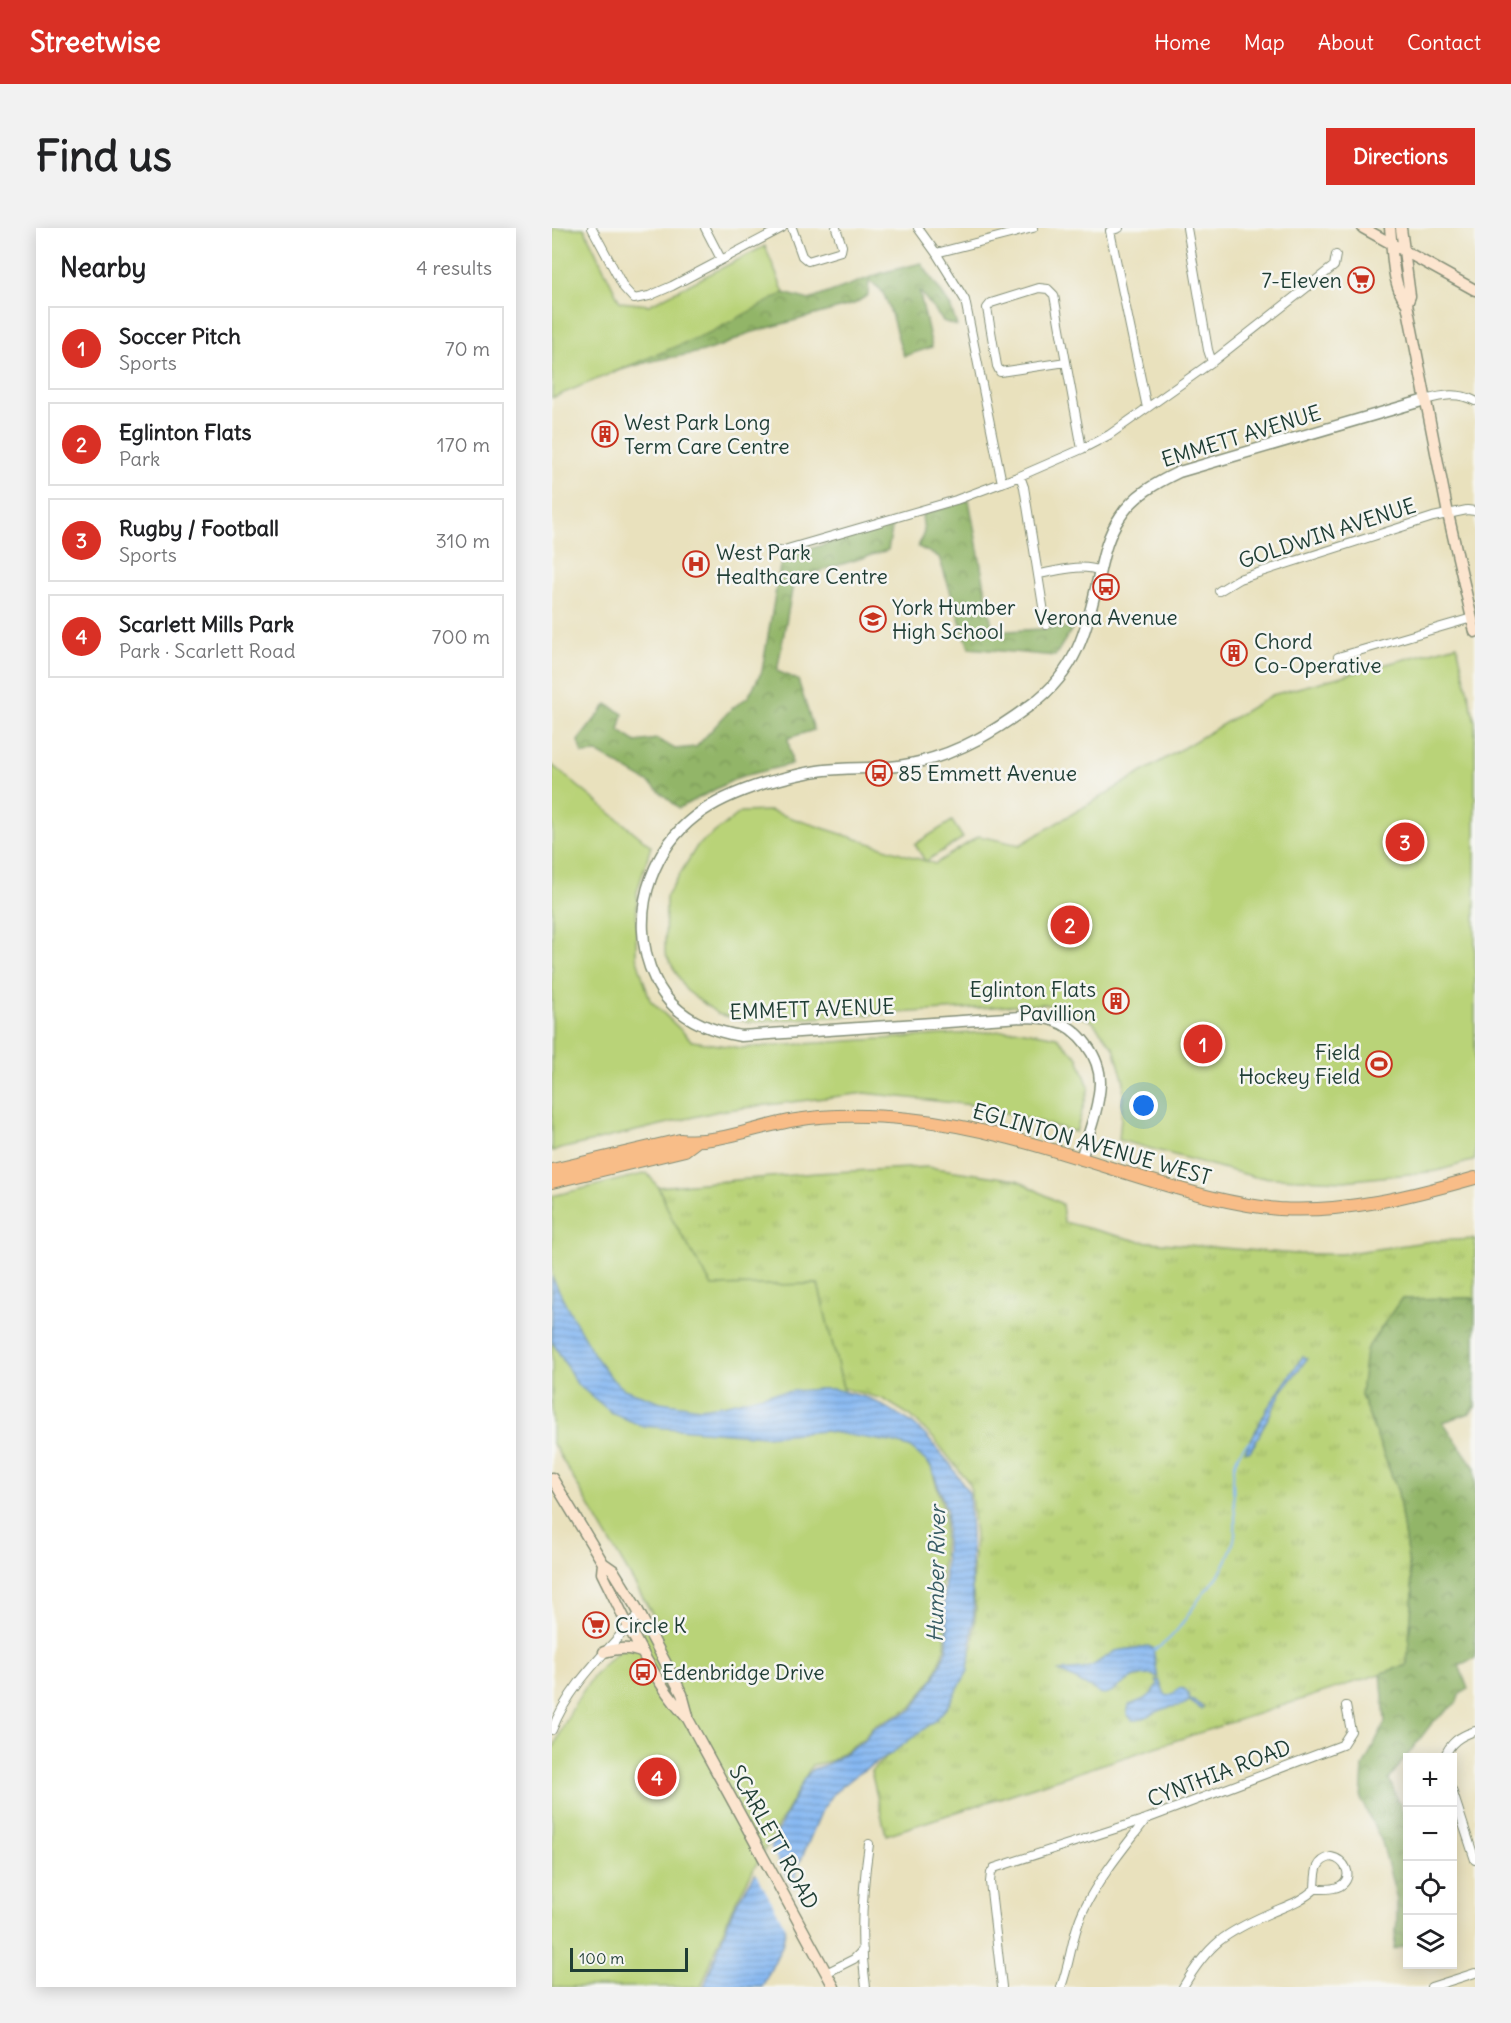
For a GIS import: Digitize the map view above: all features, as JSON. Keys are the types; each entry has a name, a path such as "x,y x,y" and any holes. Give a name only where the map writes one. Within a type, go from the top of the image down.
{"main road":[{"path":"1363,228 1475,290"},
{"path":"1390,228 1397,283 1402,298 1407,304 1448,514 1475,632"},
{"path":"1401,228 1406,251 1410,296 1407,304"},
{"name":"EGLINTON AVENUE WEST","path":"552,1170 796,1120 835,1116 872,1116 911,1119 1031,1143 1204,1196 1277,1209 1340,1208 1379,1202 1475,1178"},
{"name":"EGLINTON AVENUE WEST","path":"552,1182 682,1145"},
{"name":"SCARLETT ROAD","path":"552,1478 603,1563 613,1570 639,1614 682,1694 688,1719"},
{"name":"SCARLETT ROAD","path":"603,1563 602,1573 643,1653 671,1700 688,1719 834,1987"},
{"path":"604,1652 630,1648 643,1653"}],"street":[{"path":"591,228 624,288 634,299 649,296 672,286 782,228"},
{"path":"705,228 721,259"},
{"path":"792,228 802,255 808,261 841,251 842,246 836,228"},
{"path":"918,228 965,300 1002,483"},
{"path":"936,253 1033,228"},
{"path":"1119,228 1110,231 1147,408"},
{"path":"1187,228 1212,362"},
{"path":"777,552 956,500 1020,476 1109,435 1212,362 1334,266 1336,255"},
{"path":"1066,362 1000,372 987,312 988,305 1039,288 1051,291 1055,301 1082,449"},
{"path":"1425,400 1454,395 1475,401"},
{"name":"EMMETT AVENUE","path":"1081,1159 1096,1105 1100,1081 1098,1067 1088,1045 1062,1024 1046,1018 1021,1017 741,1036 722,1033 689,1018 663,993 648,964 643,924 647,890 659,858 684,825 714,802 800,774 827,770 893,767 938,757 981,738 1032,704 1059,680 1079,647 1087,624 1106,544 1120,516 1136,498 1158,482 1179,472 1425,400"},
{"path":"1020,476 1024,486 1046,625"},
{"name":"GOLDWIN AVENUE","path":"1219,591 1239,579 1433,517 1467,510 1475,511"},
{"path":"1039,574 1082,568 1091,568 1100,572"},
{"path":"1338,657 1472,618"},
{"path":"552,1730 576,1686 639,1614"},
{"name":"CYNTHIA ROAD","path":"1061,1987 1073,1940 1085,1907 1110,1866 1146,1819 1342,1745 1351,1731 1346,1706"},
{"path":"1446,1753 1455,1740 1475,1731"},
{"path":"1457,1805 1474,1851 1475,1860"},
{"path":"1002,1987 990,1882 994,1868 1146,1819"},
{"path":"866,1987 862,1908 869,1844"},
{"path":"1183,1987 1206,1954 1228,1934 1305,1898 1315,1889 1334,1888 1343,1883 1347,1874 1345,1864 1331,1857 1322,1861 1316,1869 1315,1889"},
{"path":"826,1973 854,1959 863,1950"},
{"path":"1431,1987 1475,1973"}],"green space":[{"path":"552,228 584,228 620,302 649,305 765,246 784,293 713,331 552,398"},
{"path":"921,263 950,305 957,326 943,321 919,290 932,347 904,356 885,296 869,281 868,295 854,304 746,334 712,349 628,368 552,394 779,294 784,293 809,300 885,272"},
{"path":"969,500 993,632 1073,627 1055,656 969,648 939,557 918,547 924,532 922,515"},
{"path":"893,523 888,550 794,579 777,671 798,680 814,730 788,738 792,764 739,777 679,808 648,782 598,753 582,754 578,741 607,704 623,714 619,731 636,742 657,739 675,749 696,747 731,709 748,697 762,671 780,566 797,553"},
{"path":"1457,645 1475,722 1475,1160 1437,1171 1344,1181 1255,1177 1119,1140 1124,1082 1114,1048 1092,1021 1045,1004 748,1022 718,1014 686,990 665,953 666,897 697,846 741,812 770,811 925,861 915,844 952,821 963,838 926,861 935,864 979,836 1020,845 1272,695"},
{"path":"552,765 651,846 637,892 636,956 650,1000 692,1041 741,1048 1019,1030 1057,1037 1078,1058 1089,1087 1076,1132 981,1106 865,1093 719,1111 552,1151"},
{"path":"927,1167 1017,1180 1062,1204 1064,1222 1138,1241 1296,1254 1341,1254 1433,1241 1475,1239 1475,1298 1401,1299 1361,1395 1398,1492 1413,1593 1407,1665 886,1835 871,1771 908,1738 957,1682 973,1646 976,1608 972,1589 975,1535 970,1484 935,1440 911,1416 883,1399 843,1388 818,1284 712,1287 673,1221 658,1187 816,1173"},
{"path":"647,1173 658,1187 673,1221 712,1286 818,1284 843,1388 850,1429 885,1436 918,1451 931,1467 945,1514 940,1612 946,1627 945,1648 934,1677 911,1708 873,1726 863,1739 830,1761 812,1765 732,1908 701,1987 552,1987 552,1752 563,1726 584,1689 617,1652 657,1622 552,1442 552,1196"},
{"path":"1475,1298 1475,1407 1470,1413 1443,1422 1475,1468 1475,1658 1459,1665 1468,1689 1459,1695 1457,1702 1432,1723 1409,1753 1403,1753 1403,1761 1389,1779 1403,1812 1403,1946 1394,1949 1397,1899 1382,1842 1361,1800 1363,1767 1385,1722 1381,1673 1407,1665 1413,1593 1398,1492 1361,1395 1366,1350 1401,1299"}],"water":[{"path":"552,1277 595,1356 613,1380 624,1389 661,1402 700,1408 723,1405 771,1393 819,1389 834,1389 871,1399 911,1422 925,1435 950,1464 969,1493 974,1611 968,1671 947,1707 936,1720 892,1753 859,1773 834,1793 822,1810 798,1867 782,1946 762,1987 704,1987 734,1907 768,1854 804,1779 813,1769 830,1763 865,1740 873,1728 912,1710 935,1677 947,1649 948,1627 944,1611 947,1511 931,1466 909,1447 896,1443 825,1431 764,1436 641,1426 611,1412 577,1384 552,1341"},
{"path":"1303,1356 1307,1359 1282,1391 1250,1451 1245,1451 1267,1409"},
{"path":"1148,1646 1153,1648 1158,1678 1153,1675 1138,1676 1106,1693 1102,1694 1059,1671 1083,1669 1115,1651"},
{"path":"1159,1680 1168,1696 1179,1688 1184,1689 1188,1692 1189,1698 1203,1707 1201,1709 1189,1701 1184,1705 1166,1708 1138,1720 1132,1720 1127,1714 1129,1705 1149,1696 1158,1684 1156,1681"}],"pier":[{"path":"769,1845 796,1893 788,1931 754,1870"}],"waterway":[{"path":"1154,1650 1176,1631 1218,1576 1227,1559 1235,1534 1233,1472 1241,1450 1249,1442"}],"place":[{"name":"7-Eleven","path":"1361,280"},
{"name":"West Park Long Term Care Centre","path":"605,434"},
{"name":"West Park Healthcare Centre","path":"696,564"},
{"name":"Verona Avenue","path":"1106,587"},
{"name":"York Humber High School","path":"873,619"},
{"name":"Chord Co-Operative","path":"1234,653"},
{"name":"85 Emmett Avenue","path":"879,773"},
{"name":"Rugby / Football","path":"1405,842"},
{"name":"Eglinton Flats","path":"1070,925"},
{"name":"Eglinton Flats Pavillion","path":"1116,1001"},
{"name":"Soccer Pitch","path":"1203,1044"},
{"name":"Field Hockey Field","path":"1379,1064"},
{"name":"Circle K","path":"596,1625"},
{"name":"Edenbridge Drive","path":"643,1672"},
{"name":"Scarlett Mills Park","path":"657,1777"}],"water label":[{"name":"Humber River","path":"936,1574"}]}
